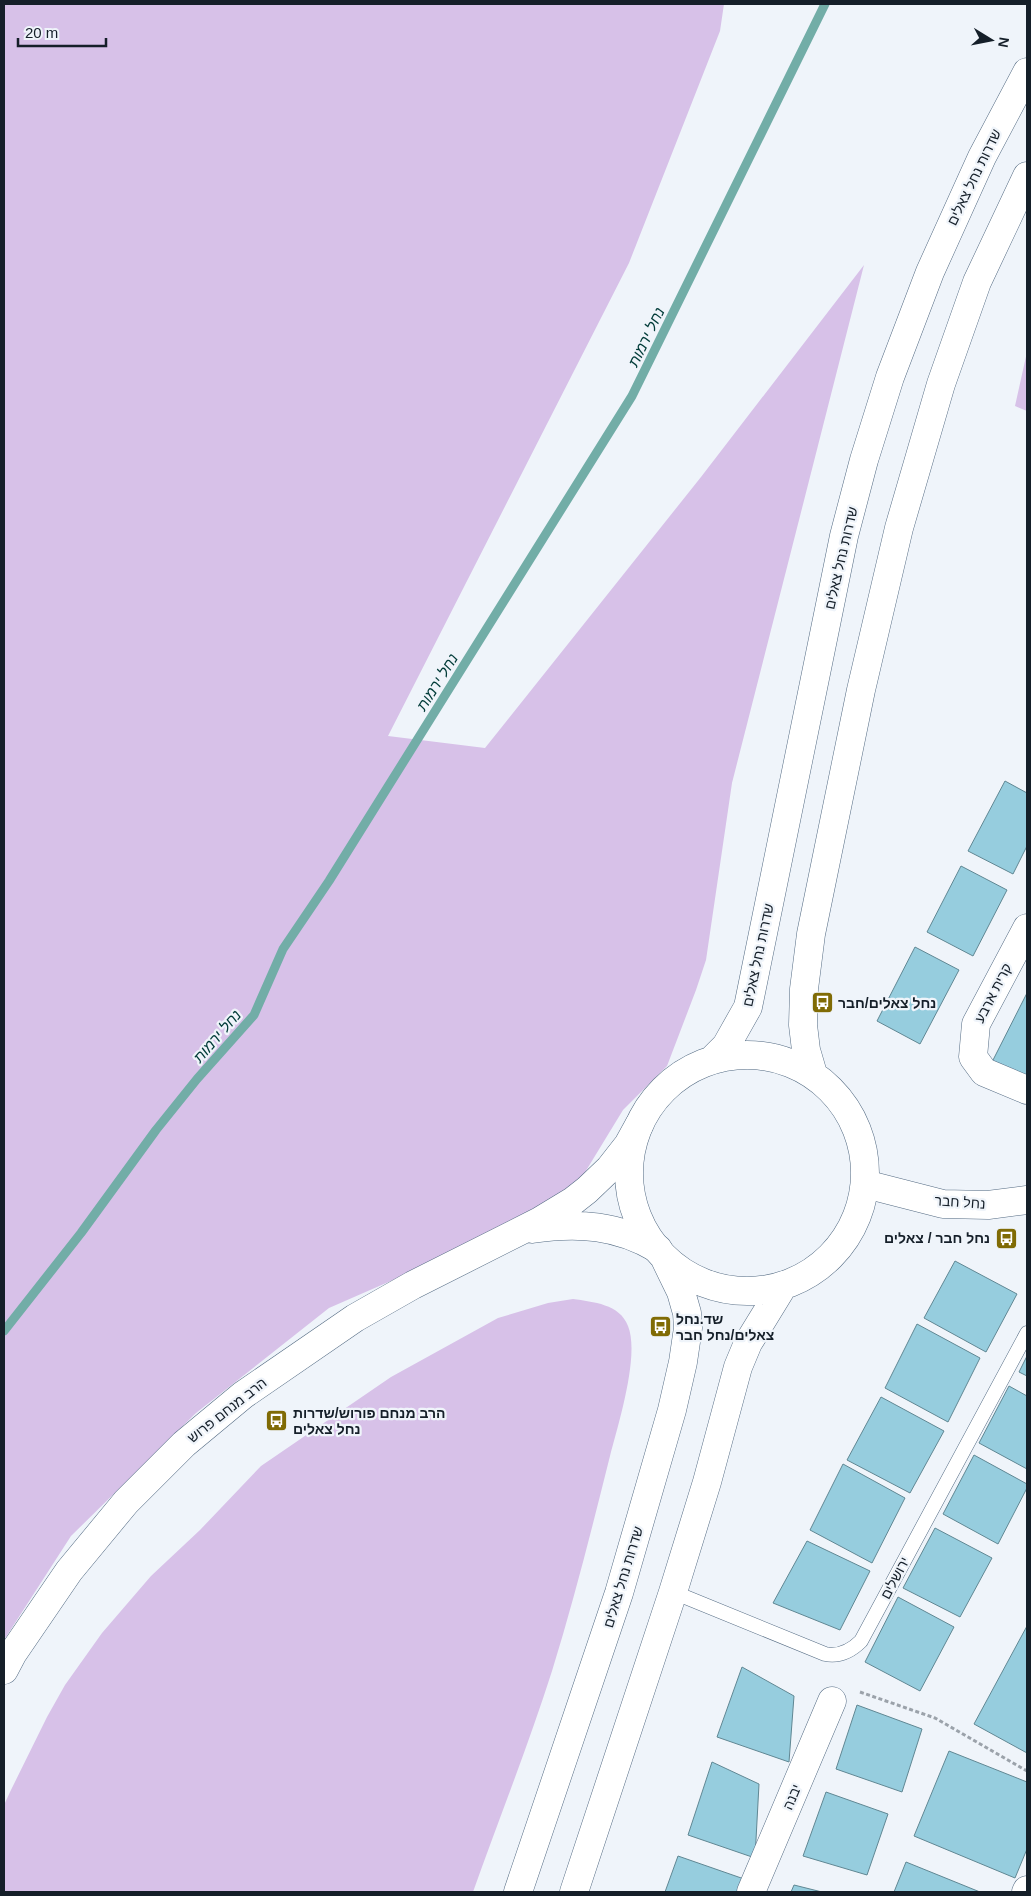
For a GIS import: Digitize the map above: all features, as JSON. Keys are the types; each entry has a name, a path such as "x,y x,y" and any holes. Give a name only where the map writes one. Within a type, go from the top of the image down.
{"main road":[{"name":"שדרות נחל צאלים","path":"712,1060 726,1046 748,1007 844,536 864,460 890,377 938,254 982,157 1027,72"},
{"path":"812,1074 806,1050 803,1025 804,989 811,934 862,690 899,528 941,384 978,282 1027,176"},
{"name":"קרית ארבע","path":"1027,928 976,1024 973,1057 984,1072 1027,1090"},
{"path":"639,1125 629,1173 634,1206 648,1236 661,1253 692,1277 709,1285 727,1290 746,1291 783,1286 814,1270 827,1260 849,1233 857,1218 862,1201 865,1184 864,1153 855,1124 839,1097 812,1074 798,1066 764,1055 730,1056 712,1060"},
{"name":"הרב מנחם פרוש","path":"4,1670 13,1652 69,1571 126,1502 184,1444 243,1396 355,1318 413,1285 521,1231 557,1211 587,1190 620,1157 657,1096 682,1074 712,1060"},
{"name":"נחל חבר","path":"865,1184 943,1204 988,1205 1027,1200"},
{"name":"הרב מנחם פרוש","path":"521,1231 550,1227 593,1226 633,1236 661,1253"},
{"name":"שדרות נחל צאלים","path":"518,1892 619,1593 672,1410 685,1355 688,1328 686,1313 681,1292 661,1253"},
{"path":"574,1892 673,1592 707,1482 738,1368 748,1343 783,1286"},
{"name":"יבנה","path":"751,1892 844,1696"}],"lane":[{"name":"ירושלים","path":"673,1592 825,1654 834,1656 853,1649 861,1640 1027,1333"}],"path":[{"path":"844,1696 935,1718 1027,1771"}],"shaded area":[{"path":"4,4 724,4 720,31 629,263 388,736 485,748 701,477 864,265 732,783 706,960 667,1066 623,1110 573,1192 514,1227 329,1308 196,1413 71,1536 4,1640"},
{"path":"1027,352 1027,411 1015,406"},
{"path":"573,1299 605,1305 619,1313 624,1319 631,1339 630,1372 618,1427 552,1671 473,1892 4,1892 4,1805 10,1792 65,1685 102,1633 151,1576 200,1530 261,1466 391,1377 498,1318 548,1303"}],"building":[{"path":"1005,781 1027,793 1027,846 1013,874 968,851"},
{"path":"961,866 1007,890 973,956 927,932"},
{"path":"915,947 959,970 920,1044 877,1021"},
{"path":"1027,993 1027,1083 991,1064"},
{"path":"955,1261 1017,1294 986,1352 924,1318"},
{"path":"917,1324 980,1358 948,1422 885,1388"},
{"path":"1027,1356 1027,1376 1019,1372"},
{"path":"1009,1386 1027,1396 1027,1469 979,1443"},
{"path":"881,1397 944,1431 910,1493 847,1460"},
{"path":"974,1455 1027,1484 1027,1488 998,1544 943,1514"},
{"path":"843,1464 905,1498 872,1563 810,1530"},
{"path":"935,1528 992,1558 960,1617 903,1588"},
{"path":"807,1541 870,1571 840,1630 773,1603"},
{"path":"898,1597 954,1627 920,1691 865,1662"},
{"path":"1027,1626 1027,1753 974,1724"},
{"path":"742,1667 794,1696 789,1762 717,1737"},
{"path":"857,1705 922,1729 902,1792 836,1769"},
{"path":"949,1751 1027,1782 1027,1849 1015,1878 914,1836"},
{"path":"712,1762 759,1784 755,1858 688,1835"},
{"path":"826,1792 888,1814 867,1875 803,1856"},
{"path":"678,1856 747,1880 742,1892 665,1892"},
{"path":"906,1862 980,1892 894,1892"},
{"path":"794,1885 822,1892 791,1892"}],"waterway":[{"name":"נחל ירמות","path":"4,1331 81,1233 156,1130 197,1079 254,1015 283,949 329,881 632,396 825,4"}],"place":[{"name":"נחל צאלים/חבר","path":"822,1003"},
{"name":"נחל חבר / צאלים","path":"1006,1238"},
{"name":"שד.נחל צאלים/נחל חבר","path":"660,1327"},
{"name":"הרב מנחם פורוש/שדרות נחל צאלים","path":"277,1421"}]}
